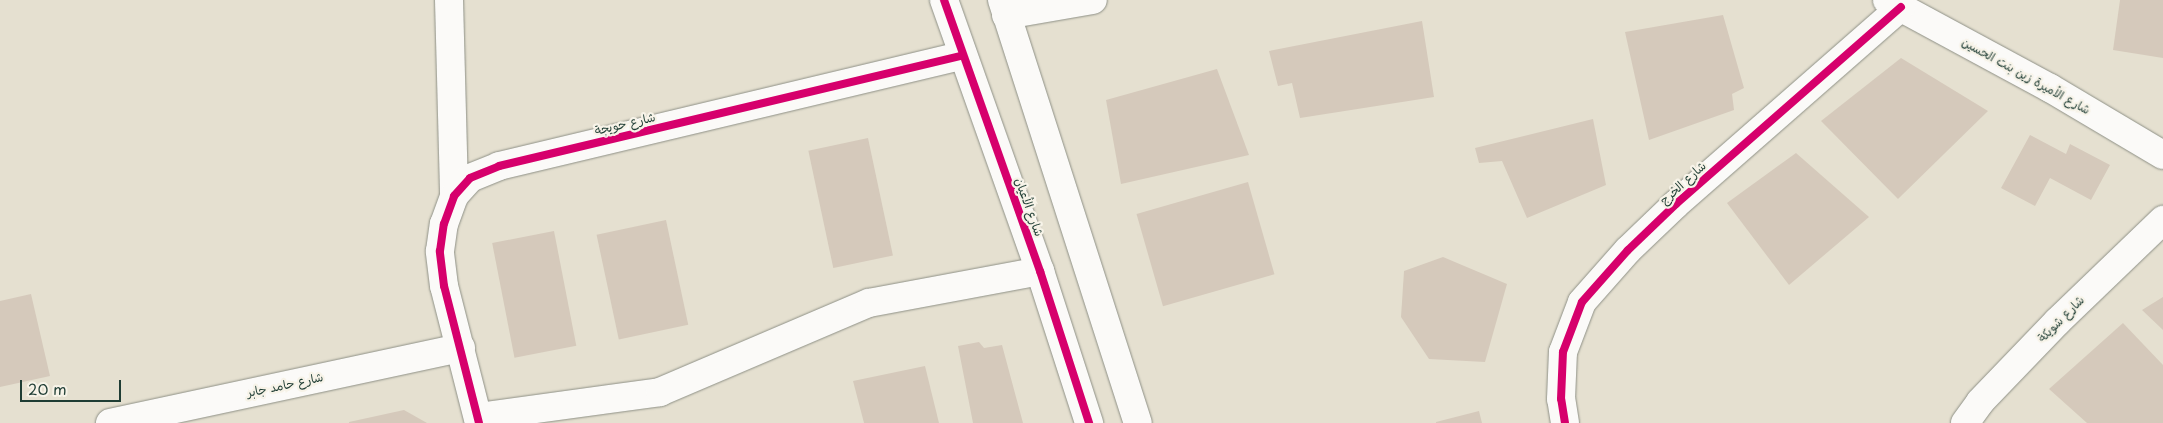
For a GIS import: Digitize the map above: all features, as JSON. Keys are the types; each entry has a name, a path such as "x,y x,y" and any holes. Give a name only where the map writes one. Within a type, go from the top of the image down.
{"street":[{"path":"449,0 454,196"},
{"name":"شارع الأعيان","path":"944,0 962,56 1040,271 1089,423"},
{"path":"1093,0 1004,7 1138,423"},
{"name":"شارع الأميرة زين بنت الحسين","path":"1894,3 2050,88 2163,155"},
{"name":"شارع الخرج","path":"1565,423 1562,400 1563,352 1582,302 1628,250 1894,3"},
{"name":"شارع حويجة","path":"479,420 444,286 440,251 444,224 454,196 470,178 499,166 962,56"},
{"name":"شارع شويكة","path":"1965,423 1993,388 2163,220"},
{"path":"479,420 660,392 869,303 1040,271"},
{"name":"شارع حامد جابر","path":"110,423 461,348"}],"building":[{"path":"2120,0 2163,0 2163,58 2113,50"},
{"path":"1723,15 1744,88 1732,94 1734,110 1649,140 1625,32"},
{"path":"1422,21 1434,97 1300,118 1292,83 1278,86 1269,51"},
{"path":"1901,58 1988,111 1898,199 1821,121"},
{"path":"1217,69 1249,155 1121,184 1106,100"},
{"path":"1593,119 1606,185 1527,218 1502,161 1479,163 1475,148"},
{"path":"2030,135 2066,154 2070,144 2110,165 2091,200 2050,178 2035,206 2001,188"},
{"path":"868,138 893,255 833,268 808,151"},
{"path":"1796,153 1869,217 1789,285 1727,203"},
{"path":"1248,182 1274,274 1163,306 1136,214"},
{"path":"666,220 688,325 619,339 597,235"},
{"path":"554,231 576,346 514,358 492,243"},
{"path":"1443,257 1507,284 1485,362 1429,359 1401,317 1404,271"},
{"path":"31,294 50,376 0,387 0,301"},
{"path":"2163,297 2163,330 2142,310"},
{"path":"2123,323 2163,365 2163,423 2087,423 2049,389"},
{"path":"979,342 984,348 1002,345 1023,423 973,423 958,346"},
{"path":"925,366 939,423 864,423 853,381"},
{"path":"404,410 427,423 349,423 349,422"},
{"path":"1479,411 1482,423 1436,423 1436,422"}],"cycle path":[{"path":"944,0 1040,271 1089,423"},
{"path":"1565,423 1561,399 1563,352 1582,302 1628,250 1676,204 1901,7"},
{"path":"479,423 444,286 440,251 444,224 454,196 470,178 499,166 962,56"}]}
